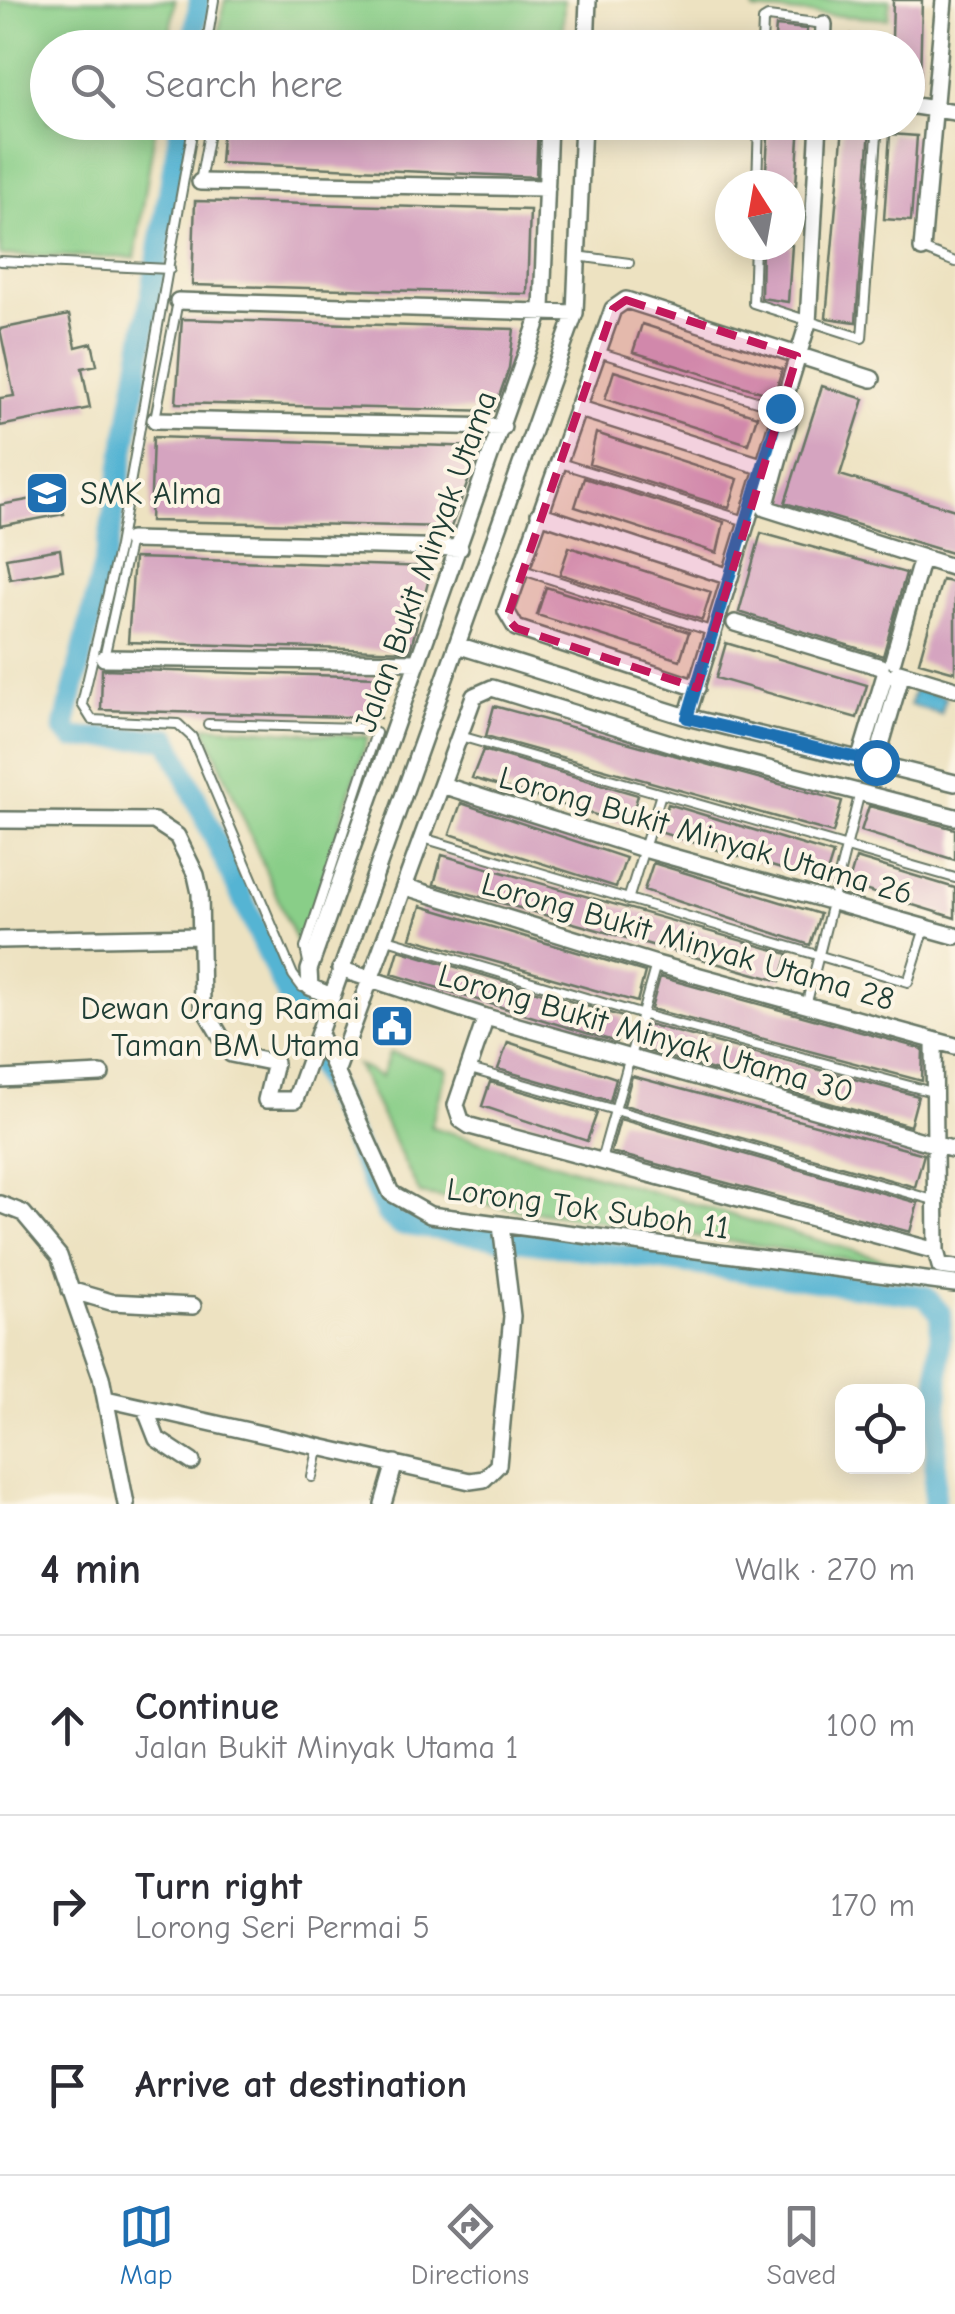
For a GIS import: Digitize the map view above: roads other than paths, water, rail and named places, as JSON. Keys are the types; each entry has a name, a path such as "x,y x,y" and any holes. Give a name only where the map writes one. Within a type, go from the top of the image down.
{"street":[{"path":"587,30 588,0"},
{"path":"922,250 944,0"},
{"path":"824,24 824,30"},
{"path":"925,108 955,112"},
{"name":"Jalan Bukit Minyak Utama","path":"310,978 542,310 548,140"},
{"name":"Jalan Bukit Minyak Utama","path":"200,936 202,1005 232,1054 275,1063 266,1100 295,1100 574,313 581,140"},
{"path":"818,140 808,323 797,356 765,508 955,568"},
{"path":"200,182 547,188"},
{"path":"178,301 574,313"},
{"path":"697,688 516,628 506,611 577,408 620,304 872,379"},
{"path":"678,746 761,466 786,407"},
{"path":"577,408 761,466"},
{"path":"155,420 503,427"},
{"path":"539,514 730,577"},
{"path":"130,540 460,548"},
{"path":"868,760 922,558"},
{"path":"735,624 955,689"},
{"path":"456,645 687,717 955,784"},
{"path":"104,658 418,662"},
{"path":"338,1068 474,696 492,688 678,746 955,817"},
{"name":"Lorong Bukit Minyak Utama 26","path":"442,785 644,848 955,936"},
{"path":"0,820 154,821 167,826 177,836 196,875 200,936 0,940"},
{"name":"Lorong Bukit Minyak Utama 28","path":"406,888 656,964 955,1046"},
{"name":"Lorong Bukit Minyak Utama 30","path":"340,969 486,1017 936,1148 955,1150"},
{"path":"310,978 331,996"},
{"path":"486,1017 456,1105 460,1120 936,1251"},
{"name":"Lorong Tok Suboh 11","path":"319,1034 338,1068 391,1194 430,1215 502,1234 955,1284"},
{"path":"934,1041 936,1251 940,1266 955,1268"},
{"path":"0,1079 101,1074"},
{"path":"0,1204 23,1213 43,1232 59,1256 106,1398 126,1504"},
{"path":"106,1398 146,1411 470,1481 484,1479 498,1465 512,1316 502,1234"},
{"path":"70,1290 112,1302 193,1306"},
{"path":"146,1411 157,1439 192,1462"},
{"path":"383,1504 395,1463"}],"lane":[{"path":"209,30 214,0"},
{"path":"763,30 763,20 768,17 824,24"},
{"path":"191,140 119,546 82,704 92,720 178,724 192,737 293,975 302,987 310,978 306,948 376,732 359,728 208,724"},
{"path":"200,182 208,140"},
{"path":"757,170 758,140"},
{"path":"754,260 753,304 862,338 877,140"},
{"path":"922,250 955,262"},
{"path":"577,256 630,263"},
{"path":"0,261 167,268"},
{"path":"155,420 178,301"},
{"path":"598,352 786,407"},
{"path":"557,462 746,521"},
{"path":"104,658 130,540"},
{"path":"520,569 714,632"},
{"path":"460,736 660,797 955,878"},
{"path":"806,1006 860,791"},
{"path":"628,900 660,797"},
{"path":"423,838 908,982 925,928"},
{"path":"386,939 640,1014 936,1092"},
{"path":"601,1160 656,964"},
{"path":"469,1068 937,1201"},
{"path":"312,1477 319,1446"}],"water":[{"path":"915,688 946,697 941,714 910,705"}],"waterway":[{"path":"195,30 200,0"},
{"path":"178,140 107,551 64,729 73,738 168,738 296,1014"},
{"path":"320,1068 386,1213 399,1224 925,1296 941,1314 934,1504"}],"place":[{"name":"SMK Alma","path":"47,493"},
{"name":"Dewan Orang Ramai Taman BM Utama","path":"392,1026"}]}
